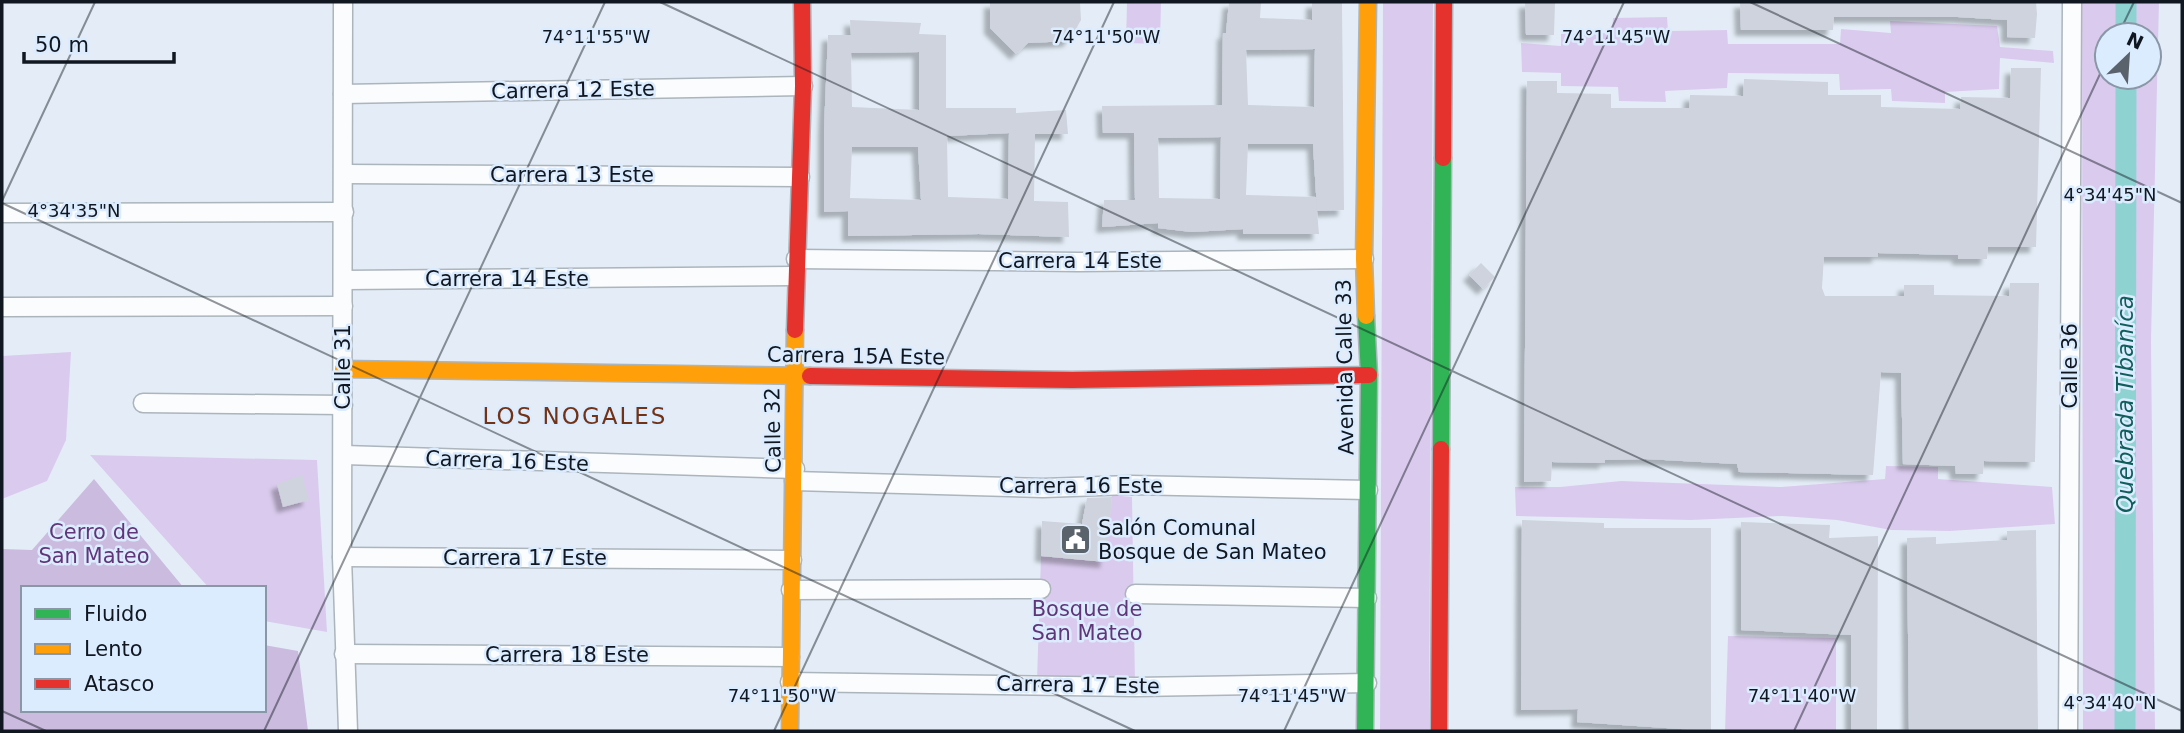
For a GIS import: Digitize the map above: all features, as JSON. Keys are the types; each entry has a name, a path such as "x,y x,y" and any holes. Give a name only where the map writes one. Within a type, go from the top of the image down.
{"street":[{"name":"Calle 31","path":"343,2 345,280 342,557 348,731"},
{"name":"Calle 32","path":"790,731 795,475 793,376 803,86 802,2"},
{"name":"Avenida Calle 33","path":"1366,731 1369,375 1364,259 1368,2"},
{"path":"1439,731 1444,2"},
{"name":"Calle 36","path":"2068,731 2071,2"},
{"name":"Carrera 12 Este","path":"343,94 803,86"},
{"name":"Carrera 13 Este","path":"344,174 800,177"},
{"path":"2,213 344,212"},
{"name":"Carrera 14 Este","path":"345,280 1065,262 1364,259"},
{"path":"2,307 343,306"},
{"name":"Carrera 15A Este","path":"343,369 1072,380 1369,375"},
{"path":"143,404 342,405"},
{"name":"Carrera 16 Este","path":"344,455 1043,488 1131,485 1368,490"},
{"name":"Carrera 17 Este","path":"342,557 792,560"},
{"path":"791,590 1041,589"},
{"path":"1135,594 1367,598"},
{"name":"Carrera 18 Este","path":"344,653 790,657"},
{"name":"Carrera 17 Este","path":"790,682 1136,687 1367,683"}],"green space":[{"path":"1127,2 1161,2 1160,44 1126,43"},
{"path":"1383,2 1433,2 1429,731 1380,731"},
{"path":"2082,2 2159,2 2159,21 2093,21 2093,91 2157,91 2151,341 2155,731 2083,731"},
{"path":"1667,17 1668,31 1727,30 1728,44 1840,44 1841,29 1891,33 1890,21 1997,26 2000,47 2053,51 2054,63 2000,58 1999,89 1945,92 1945,103 1892,101 1891,89 1840,90 1839,74 1728,73 1727,88 1665,91 1666,102 1619,101 1618,87 1561,86 1561,73 1522,72 1521,43 1561,46 1561,34 1612,33 1613,18"},
{"path":"71,352 66,440 47,481 2,499 2,356"},
{"path":"90,455 317,460 327,632 266,621 266,586 207,586"},
{"path":"1886,466 1938,467 1938,479 2052,487 2055,524 1950,531 1891,530 1837,520 1782,516 1691,520 1516,516 1515,487 1560,487 1621,481 1781,487 1885,479"},
{"name":"Cerro de San Mateo","path":"94,479 182,586 21,586 21,712 266,712 266,645 298,651 308,731 2,731 2,549 32,550"},
{"name":"Bosque de San Mateo","path":"1112,495 1132,497 1135,683 1037,680 1041,556 1105,562"},
{"path":"1728,636 1836,638 1836,731 1725,731"}],"building":[{"path":"990,2 1080,2 1081,20 1069,41 1028,43 1016,54 990,28"},
{"path":"1229,2 1261,2 1260,18 1312,20 1312,2 1342,2 1344,210 1317,211 1319,234 1243,234 1243,229 1192,232 1158,228 1158,223 1102,227 1104,200 1135,200 1134,133 1103,133 1102,106 1222,105 1223,33 1226,33","holes":["1315,49 1314,107 1248,105 1246,50","1221,137 1220,199 1159,198 1158,138","1248,144 1313,144 1317,210 1316,197 1246,195"]},
{"path":"1525,2 1555,2 1554,35 1526,35"},
{"path":"1740,2 2036,2 2037,14 2035,38 2007,37 2007,20 1958,17 1834,17 1833,30 1741,30"},
{"path":"850,20 921,23 919,34 946,35 946,108 1016,108 1016,113 1066,110 1068,134 1035,134 1034,201 1068,202 1069,237 979,234 848,236 848,211 824,212 824,129 828,35 851,35","holes":["919,52 919,110 852,107 851,53","1009,133 1008,199 948,197 947,136","852,147 918,147 921,200 850,198"]},
{"path":"2011,68 2041,68 2036,247 1988,247 1987,259 1958,259 1958,255 1878,253 1878,257 1824,257 1822,288 1825,296 1904,296 1904,285 1934,285 1934,295 2009,296 2010,283 2039,283 2035,462 1984,461 1983,474 1956,474 1955,466 1903,464 1901,373 1881,372 1873,475 1739,472 1737,464 1646,459 1605,460 1605,463 1552,462 1551,481 1524,482 1527,81 1557,81 1557,93 1611,94 1611,108 1689,108 1690,95 1743,96 1744,79 1828,82 1828,95 1881,95 1881,107 1960,109 1961,97 2010,98"},
{"path":"1481,263 1495,277 1483,289 1469,275"},
{"path":"302,475 309,500 283,507 277,484"},
{"name":"Salón Comunal Bosque de San Mateo","path":"1112,497 1106,562 1041,556 1042,521 1082,524 1087,498"},
{"path":"1522,520 1604,523 1604,528 1711,528 1711,731 1577,722 1578,709 1521,710"},
{"path":"1741,522 1830,525 1829,538 1878,536 1877,731 1851,731 1851,635 1741,630"},
{"path":"2036,530 2038,731 1909,731 1907,538 1936,537 1936,544 2007,540 2007,531"}],"waterway":[{"name":"Quebrada Tibaníca","path":"2126,2 2126,21"},
{"name":"Quebrada Tibaníca","path":"2125,731 2126,91"}],"traffic: fast":[{"path":"1441,449 1443,158"},
{"path":"1365,731 1369,375 1366,316"}],"traffic: slow":[{"path":"1366,316 1364,259 1368,2"},
{"path":"790,731 795,330"},
{"path":"343,369 810,376"}],"traffic: jam":[{"path":"795,330 803,86 802,2"},
{"path":"1443,158 1444,2"},
{"path":"810,376 1072,380 1369,375"},
{"path":"1439,731 1441,449"}],"place":[{"name":"Salón Comunal Bosque de San Mateo","path":"1075,540"}],"district":[{"name":"LOS NOGALES","path":"575,416"}]}
